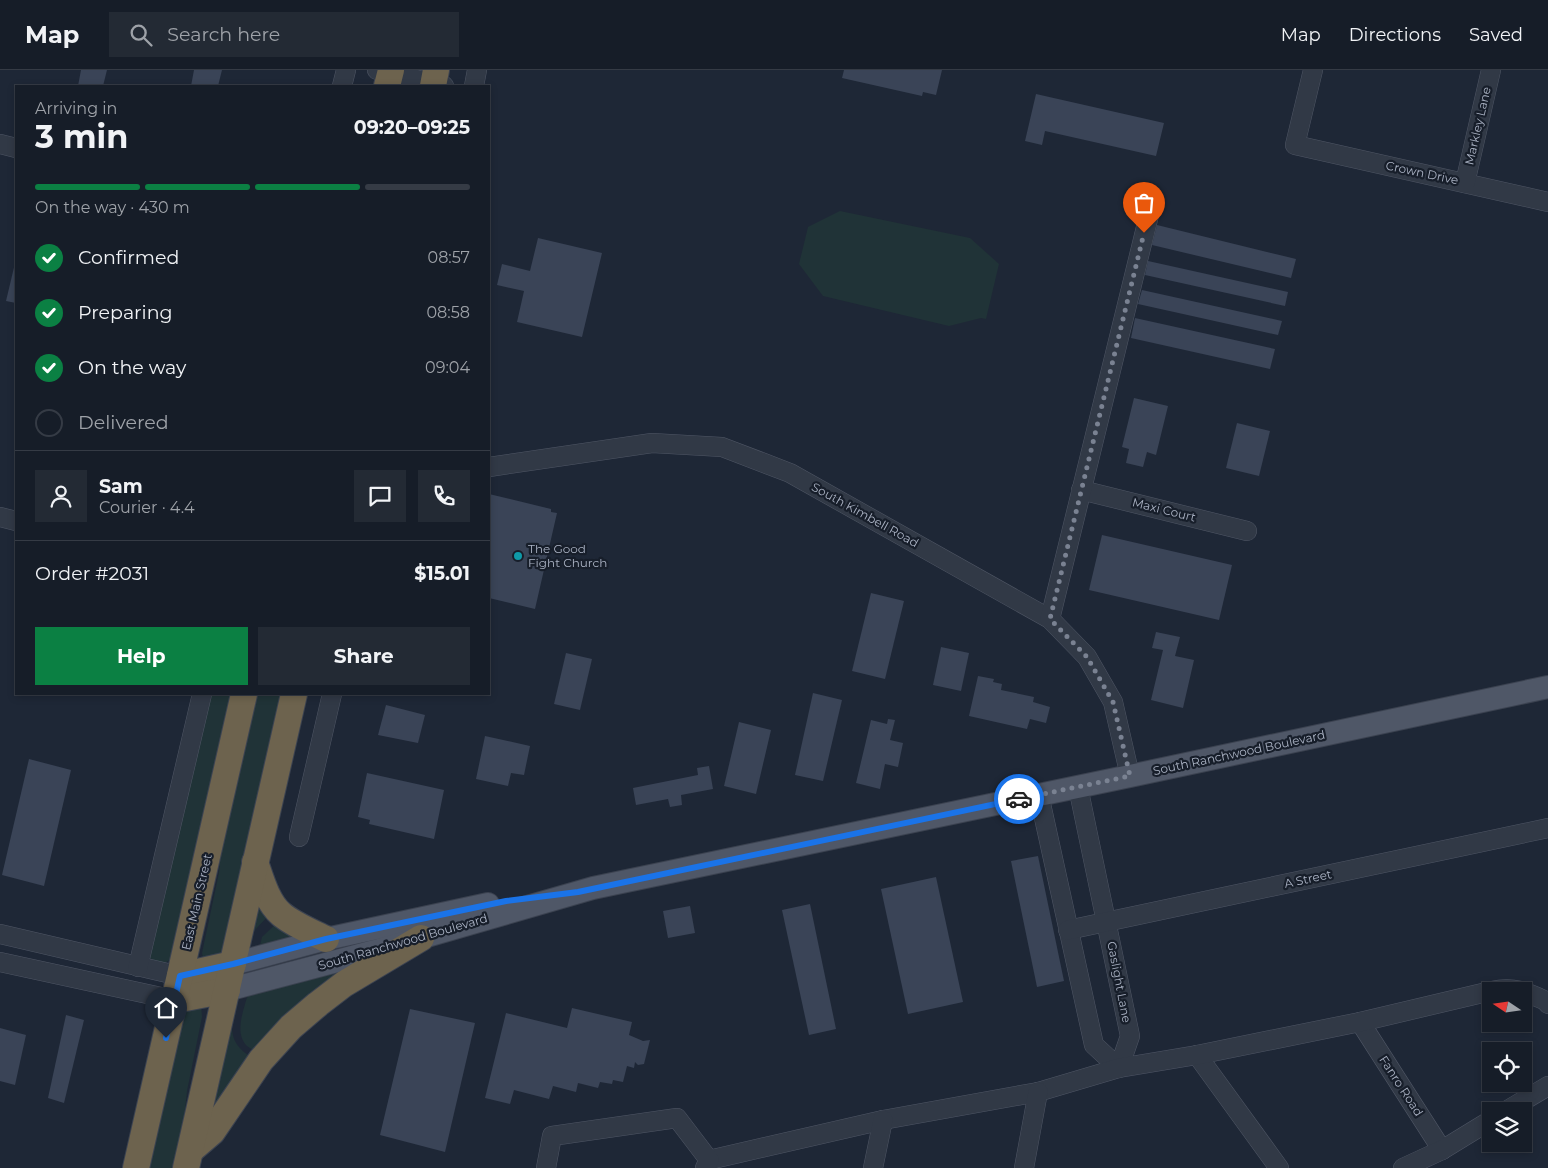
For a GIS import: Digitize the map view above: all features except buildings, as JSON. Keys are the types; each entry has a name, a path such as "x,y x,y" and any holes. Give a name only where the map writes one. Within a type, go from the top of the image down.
{"highway":[{"name":"East Main Street","path":"136,1168 244,695"},
{"path":"188,1159 294,695"},
{"path":"255,862 268,895 280,914 326,939"},
{"path":"188,1159 212,1132 261,1060 291,1027 344,984 422,938"},
{"path":"178,988 233,964"},
{"path":"178,988 227,990"}],"main road":[{"name":"South Ranchwood Boulevard","path":"227,990 422,938 578,892 1548,687"},
{"name":"South Ranchwood Boulevard","path":"233,964 326,939 506,901 578,892"}],"street":[{"path":"342,85 346,70"},
{"path":"474,85 477,70"},
{"name":"Crown Drive","path":"1313,70 1295,145 1548,202"},
{"name":"Markley Lane","path":"1465,183 1491,70"},
{"path":"386,75 437,82"},
{"path":"0,144 15,148"},
{"path":"1050,619 1149,214"},
{"name":"South Kimbell Road","path":"490,467 652,443 722,447 790,473 1050,619 1087,657 1113,702 1130,776"},
{"name":"Maxi Court","path":"1081,490 1247,531"},
{"path":"0,517 15,521"},
{"path":"138,967 202,695"},
{"path":"299,837 332,695"},
{"name":"Gaslight Lane","path":"1078,787 1130,1036 1119,1068"},
{"path":"1039,795 1094,1045 1119,1068"},
{"name":"A Street","path":"1068,930 1548,828"},
{"path":"0,934 138,967 178,988"},
{"path":"50,973 54,947"},
{"path":"0,962 50,973 178,988"},
{"path":"546,1168 552,1136 677,1118 707,1164 883,1120 1038,1092 1119,1068 1197,1055 1360,1022 1482,993"},
{"path":"1532,995 1546,1001 1548,1004"},
{"name":"Fanro Road","path":"1360,1022 1442,1150"},
{"path":"1197,1055 1279,1168"},
{"path":"1521,1102 1548,1086"},
{"path":"1024,1168 1038,1092"},
{"path":"873,1168 883,1120"},
{"path":"1403,1168 1442,1150 1482,1126"}],"green space":[{"path":"840,211 970,238 999,264 986,319 981,318 949,326 823,296 799,264 808,227"},
{"path":"210,695 236,695 176,954 170,960 163,963 149,957"},
{"path":"253,695 284,695 224,956 205,965 202,953 219,873 223,823"},
{"path":"255,900 270,914 253,932 248,954"},
{"path":"278,922 299,936 259,950 262,937"},
{"path":"376,956 257,1053 247,1046 243,1040 240,1027 249,990"},
{"path":"201,1004 202,1017 187,1091 182,1139 175,1168 143,1168 186,1007"},
{"path":"232,1026 235,1042 254,1059 207,1129"}],"way so far":[{"path":"1019,799 1130,776 1113,702 1087,657 1050,619 1144,233"}],"place":[{"name":"The Good Fight Church","path":"518,556"}],"route":[{"path":"166,1038 180,976 326,939 470,908 506,901 578,892 1019,799"}]}
